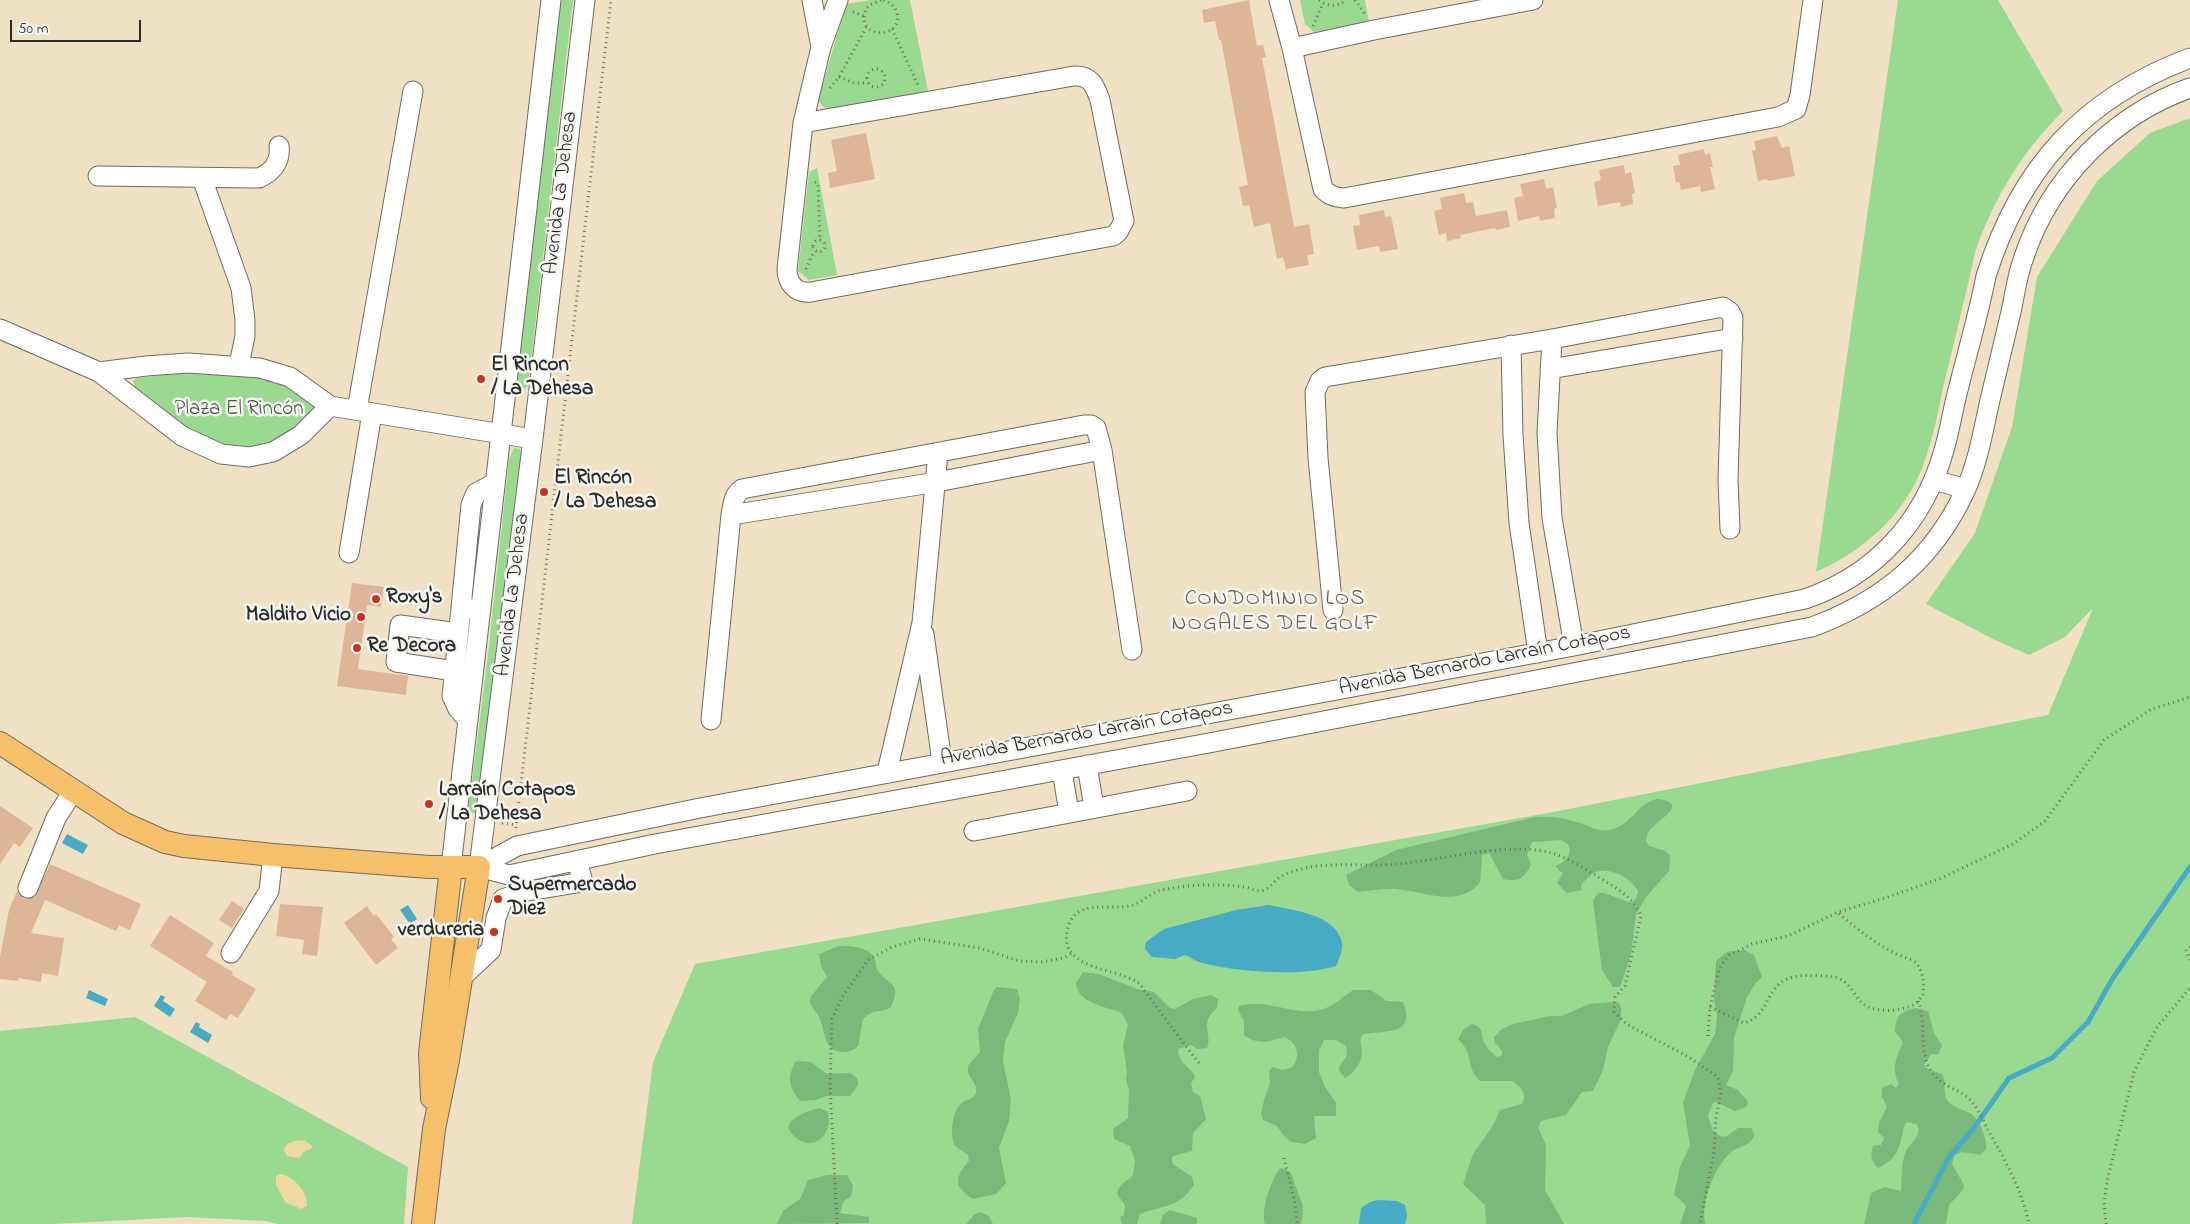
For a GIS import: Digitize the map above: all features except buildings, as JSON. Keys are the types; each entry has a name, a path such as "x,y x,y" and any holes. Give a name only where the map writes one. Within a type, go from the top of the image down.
{"main road":[{"name":"Avenida Bernardo Larraín Cotapos","path":"0,743 123,823 166,842 184,846 273,855 451,867 479,867"},
{"name":"Avenida La Dehesa","path":"434,1129 430,1053 451,867"},
{"name":"Avenida La Dehesa","path":"423,1224 434,1129 462,976 479,867"}],"street":[{"path":"539,0 550,8"},
{"name":"Avenida La Dehesa","path":"479,867 533,439 584,0"},
{"path":"812,0 821,47"},
{"path":"803,123 1080,76 1090,80 1100,100 1124,215 1122,227 1113,236 806,292 793,287 787,275 803,123 821,47 838,0"},
{"path":"1279,0 1292,48 1323,189 1328,194 1344,198 1778,117 1796,109 1800,95 1813,0"},
{"path":"1292,48 1374,30 1533,0"},
{"name":"Avenida La Dehesa","path":"451,867 550,8"},
{"name":"Avenida Bernardo Larraín Cotapos","path":"479,867 517,846 700,808 1574,646 1805,599 1842,584 1865,569 1890,548 1915,516 1934,480 1944,451 1986,276 2006,223 2034,174 2071,130 2115,95 2148,76 2190,58"},
{"name":"Avenida Bernardo Larraín Cotapos","path":"479,867 509,875 766,824 1087,766 1812,627 1857,608 1903,576 1930,549 1944,530 1966,489 1974,468 2021,266 2046,207 2078,163 2098,143 2137,114 2158,102 2190,88"},
{"path":"350,553 364,412 413,91"},
{"path":"98,176 252,178 265,175 271,171 278,160 279,146"},
{"path":"202,178 241,288 245,320 244,343 239,365"},
{"path":"1980,304 2011,310"},
{"path":"1333,610 1318,458 1315,392 1320,381 1325,377 1552,339 1719,307 1726,308 1733,318 1728,480 1730,529"},
{"path":"0,329 99,372 182,436 220,454 237,457 261,455 287,445 301,435 330,406"},
{"path":"1550,370 1733,338"},
{"path":"1552,339 1547,433 1552,518 1574,646"},
{"path":"1511,345 1513,435 1519,523 1538,652"},
{"path":"99,372 178,364 239,365 278,372 290,377 302,383 330,406 533,439"},
{"path":"711,720 731,515 736,495 742,489 1088,424 1096,428 1102,450 1132,650"},
{"path":"731,515 937,482 1102,450"},
{"path":"886,772 922,623 937,482 938,453"},
{"path":"1934,480 1966,489"},
{"path":"468,720 458,709 452,696 471,505 476,493 495,483"},
{"path":"1805,599 1812,627"},
{"path":"461,608 481,610"},
{"path":"922,623 942,762"},
{"path":"454,671 396,662 400,625 458,633"},
{"path":"1204,714 1209,743"},
{"path":"1087,766 1094,808"},
{"path":"1062,770 1069,813"},
{"path":"28,888 56,818 74,790"},
{"path":"974,831 1188,791"},
{"path":"762,796 766,824"},
{"path":"700,808 704,836"},
{"path":"231,953 269,891 273,855"},
{"path":"462,976 491,950 496,918 504,899 522,892 583,882 577,861"}],"path":[{"path":"516,825 611,0"},
{"path":"882,0 892,5 897,14 895,25 892,29 881,33 871,30 867,26 864,16 865,11 872,2 882,0"},
{"path":"1319,0 1329,5 1335,5 1346,0"},
{"path":"827,92 839,76 867,26"},
{"path":"892,29 926,101"},
{"path":"839,76 854,83 868,83 876,87 882,84 885,79 883,72 876,68 870,70 867,75 868,83"},
{"path":"798,175 813,180 818,184 820,240 825,244 825,249 822,252 816,252 812,246 814,242 820,240"},
{"path":"1708,1036 1710,1007 1721,966 1729,955 1752,944 1788,936 1838,912 1939,879 2013,844 2045,821 2104,740 2152,710 2190,697"},
{"path":"1199,1063 1138,982 1096,969 1076,958 1072,953 1069,949 1066,933 1070,920 1079,911 1097,907 1132,905 1159,890 1244,886 1258,891 1267,889 1278,878 1310,867 1346,864 1396,864 1515,849 1554,854 1599,877 1627,895 1637,906 1641,916 1625,986 1615,997 1614,1012 1628,1025 1687,1056 1718,1077 1721,1094 1716,1117 1714,1152 1700,1224"},
{"path":"1710,1007 1744,1023 1754,1020 1766,1004 1775,987 1786,979 1800,976 1839,978 1852,989 1862,1003 1880,1010 1898,1009 1918,1001 1923,996 1923,974 1914,962 1862,934 1838,912"},
{"path":"837,1224 830,1086 832,1019 841,999 868,960 892,947 920,939 980,948 1019,962 1041,962 1063,958 1072,953"},
{"path":"2190,947 2186,950 2190,960"},
{"path":"2106,1224 2104,1201 2108,1178 2134,1072 2157,1027 2190,988"},
{"path":"1918,1001 1921,1010 1926,1062 1933,1074 1946,1086 1965,1096 1975,1106 2020,1192 2029,1224"},
{"path":"1284,1158 1296,1203 1298,1224"}],"green space":[{"path":"559,0 573,0 528,386 519,393 514,383"},
{"path":"872,0 910,0 928,91 826,109 818,101 846,4"},
{"path":"1300,0 1365,0 1369,22 1314,32 1305,24"},
{"path":"1898,0 1998,0 2063,111 2023,158 2001,193 1984,229 1976,249 1932,438 1918,477 1909,495 1884,526 1869,540 1835,563 1816,572"},
{"path":"2190,118 2190,1224 632,1224 653,1062 695,964 1548,813 2048,715 2093,608 2065,637 2029,655 1993,639 1926,604 1975,533 2012,427 2037,277 2097,181 2150,133"},
{"path":"817,168 837,275 809,280 798,271 809,172"},
{"name":"Plaza El Rincón","path":"199,371 227,372 281,381 315,405 302,422 273,443 250,449 232,448 198,435 181,424 136,390 133,381 137,378"},
{"path":"514,448 520,449 522,459 478,813 468,813 488,655 509,460"},
{"path":"1658,799 1668,801 1672,804 1672,808 1649,831 1646,841 1649,846 1665,851 1670,855 1669,871 1646,897 1636,914 1631,955 1620,987 1613,987 1602,970 1593,901 1598,893 1604,893 1631,903 1636,899 1638,891 1635,886 1620,875 1614,872 1602,871 1590,876 1581,885 1581,890 1567,893 1557,883 1563,873 1556,866 1566,859 1570,851 1568,844 1561,840 1532,842 1527,855 1531,865 1526,874 1517,880 1503,879 1489,853 1482,855 1480,882 1472,890 1452,897 1396,889 1358,892 1349,885 1346,875 1396,850 1535,817 1563,819 1599,830 1610,830 1624,823 1645,804"},
{"path":"839,946 858,947 868,951 875,960 878,970 895,989 891,1007 867,1015 863,1019 858,1046 845,1052 832,1049 829,1045 820,1019 810,1001 811,996 827,977 821,966 819,954"},
{"path":"1744,950 1754,955 1762,977 1747,997 1734,1038 1733,1071 1726,1085 1738,1090 1748,1102 1746,1107 1735,1111 1716,1102 1712,1104 1708,1116 1713,1131 1722,1137 1727,1136 1738,1128 1751,1128 1754,1137 1749,1143 1730,1153 1719,1167 1707,1196 1704,1215 1705,1224 1680,1224 1686,1207 1674,1195 1680,1167 1690,1145 1683,1103 1695,1070 1715,1034 1717,1015 1714,999 1716,961 1727,952"},
{"path":"1083,972 1099,974 1137,989 1154,992 1170,1008 1175,1009 1193,999 1211,995 1218,999 1217,1008 1211,1014 1207,1023 1207,1048 1197,1049 1191,1045 1178,1049 1180,1058 1195,1076 1191,1084 1193,1092 1200,1096 1206,1119 1193,1133 1192,1151 1173,1156 1172,1160 1173,1164 1192,1177 1194,1185 1176,1202 1140,1214 1137,1224 1122,1224 1120,1217 1124,1215 1125,1205 1117,1194 1118,1190 1133,1175 1135,1161 1130,1146 1114,1139 1113,1129 1128,1118 1129,1091 1123,1045 1128,1025 1122,1013 1087,1000 1081,995 1077,990 1076,983"},
{"path":"997,987 1017,989 1020,999 1018,1013 1005,1042 1003,1061 1011,1100 1009,1121 999,1148 1006,1183 996,1194 973,1199 959,1185 958,1181 961,1172 969,1161 968,1155 955,1146 952,1129 954,1117 959,1106 974,1097 976,1093 976,1086 969,1074 968,1067 980,1052 978,1029"},
{"path":"1353,990 1371,990 1387,1001 1403,1002 1406,1014 1405,1022 1395,1030 1362,1035 1360,1040 1361,1058 1353,1072 1345,1078 1338,1069 1347,1055 1346,1046 1336,1040 1324,1040 1319,1050 1319,1072 1325,1087 1336,1103 1336,1116 1314,1116 1316,1138 1305,1144 1291,1142 1277,1126 1263,1120 1261,1114 1270,1083 1269,1072 1272,1067 1283,1070 1293,1067 1297,1058 1295,1046 1284,1037 1263,1042 1244,1035 1244,1021 1238,1010 1239,1006 1260,1004 1313,1011 1331,1006"},
{"path":"1619,1003 1621,1019 1608,1047 1603,1070 1593,1091 1582,1092 1566,1115 1541,1121 1538,1127 1546,1145 1545,1190 1564,1224 1486,1224 1485,1205 1463,1184 1473,1154 1492,1127 1500,1110 1522,1104 1524,1094 1521,1088 1512,1081 1480,1081 1475,1076 1466,1050 1458,1039 1463,1030 1472,1024 1479,1027 1486,1046 1497,1057 1502,1055 1502,1051 1495,1043 1494,1037 1502,1029 1513,1024 1550,1016 1562,1016 1589,1004"},
{"path":"1915,1008 1928,1011 1934,1033 1942,1045 1938,1055 1931,1054 1924,1065 1928,1069 1942,1074 1947,1100 1971,1114 1977,1120 1984,1135 1986,1149 1980,1155 1962,1152 1955,1155 1952,1164 1964,1185 1963,1190 1949,1205 1946,1224 1864,1224 1871,1193 1885,1187 1901,1191 1904,1155 1918,1132 1917,1124 1907,1122 1894,1156 1878,1168 1874,1163 1871,1156 1873,1146 1881,1145 1884,1138 1878,1132 1879,1123 1887,1107 1882,1097 1882,1088 1891,1084 1896,1088 1899,1084 1895,1073 1895,1063 1903,1042 1895,1032 1896,1022 1899,1015"},
{"path":"135,1017 408,1167 404,1224 277,1224 266,1221 187,1217 52,1224 0,1224 0,1031"},
{"path":"795,1062 811,1062 827,1074 850,1073 857,1078 858,1085 850,1096 826,1096 816,1100 800,1101 791,1087 790,1078"},
{"path":"820,1108 828,1112 829,1123 822,1138 816,1142 809,1143 801,1141 794,1136 788,1128 793,1120 801,1114"},
{"path":"1281,1168 1291,1174 1301,1200 1303,1212 1301,1224 1265,1224 1265,1203 1274,1178"},
{"path":"827,1175 847,1175 853,1186 851,1196 844,1201 840,1213 869,1217 869,1223 777,1224 783,1211 800,1199 808,1180"},
{"path":"1170,1210 1197,1218 1197,1224 1160,1224 1163,1215"},
{"path":"980,1212 989,1216 993,1224 966,1224 975,1214"}],"sand":[{"path":"304,1140 312,1146 311,1149 305,1151 299,1158 287,1156 284,1150 287,1144"},
{"path":"280,1174 285,1175 299,1185 307,1200 307,1206 301,1209 285,1202 276,1185 276,1176"}],"water":[{"path":"67,834 88,845 83,854 62,843"},
{"path":"408,905 417,919 410,924 400,910"},
{"path":"1269,905 1312,915 1332,926 1338,933 1342,943 1336,966 1306,971 1251,971 1200,962 1185,955 1175,959 1152,957 1145,949 1146,942 1164,929 1236,910"},
{"path":"89,990 108,999 105,1006 86,998"},
{"path":"161,995 165,997 163,1001 175,1009 170,1017 154,1006"},
{"path":"196,1022 200,1024 199,1027 212,1035 208,1043 190,1032"},
{"path":"1378,1200 1397,1201 1405,1205 1407,1216 1405,1224 1359,1224 1361,1208 1370,1202"}],"waterway":[{"path":"1914,1224 1949,1157 1974,1128 2009,1078 2052,1058 2088,1022 2113,978 2190,867"}],"place":[{"name":"El Rincon / La Dehesa","path":"481,379"},
{"name":"El Rincón / La Dehesa","path":"544,492"},
{"name":"Roxy's","path":"376,599"},
{"name":"Maldito Vicio","path":"361,617"},
{"name":"Re Decora","path":"357,648"},
{"name":"Larraín Cotapos / La Dehesa","path":"429,804"},
{"name":"Supermercado Diez","path":"498,899"},
{"name":"verdureria","path":"494,932"}],"district":[{"name":"CONDOMINIO LOS NOGALES DEL GOLF","path":"1275,612"}]}
